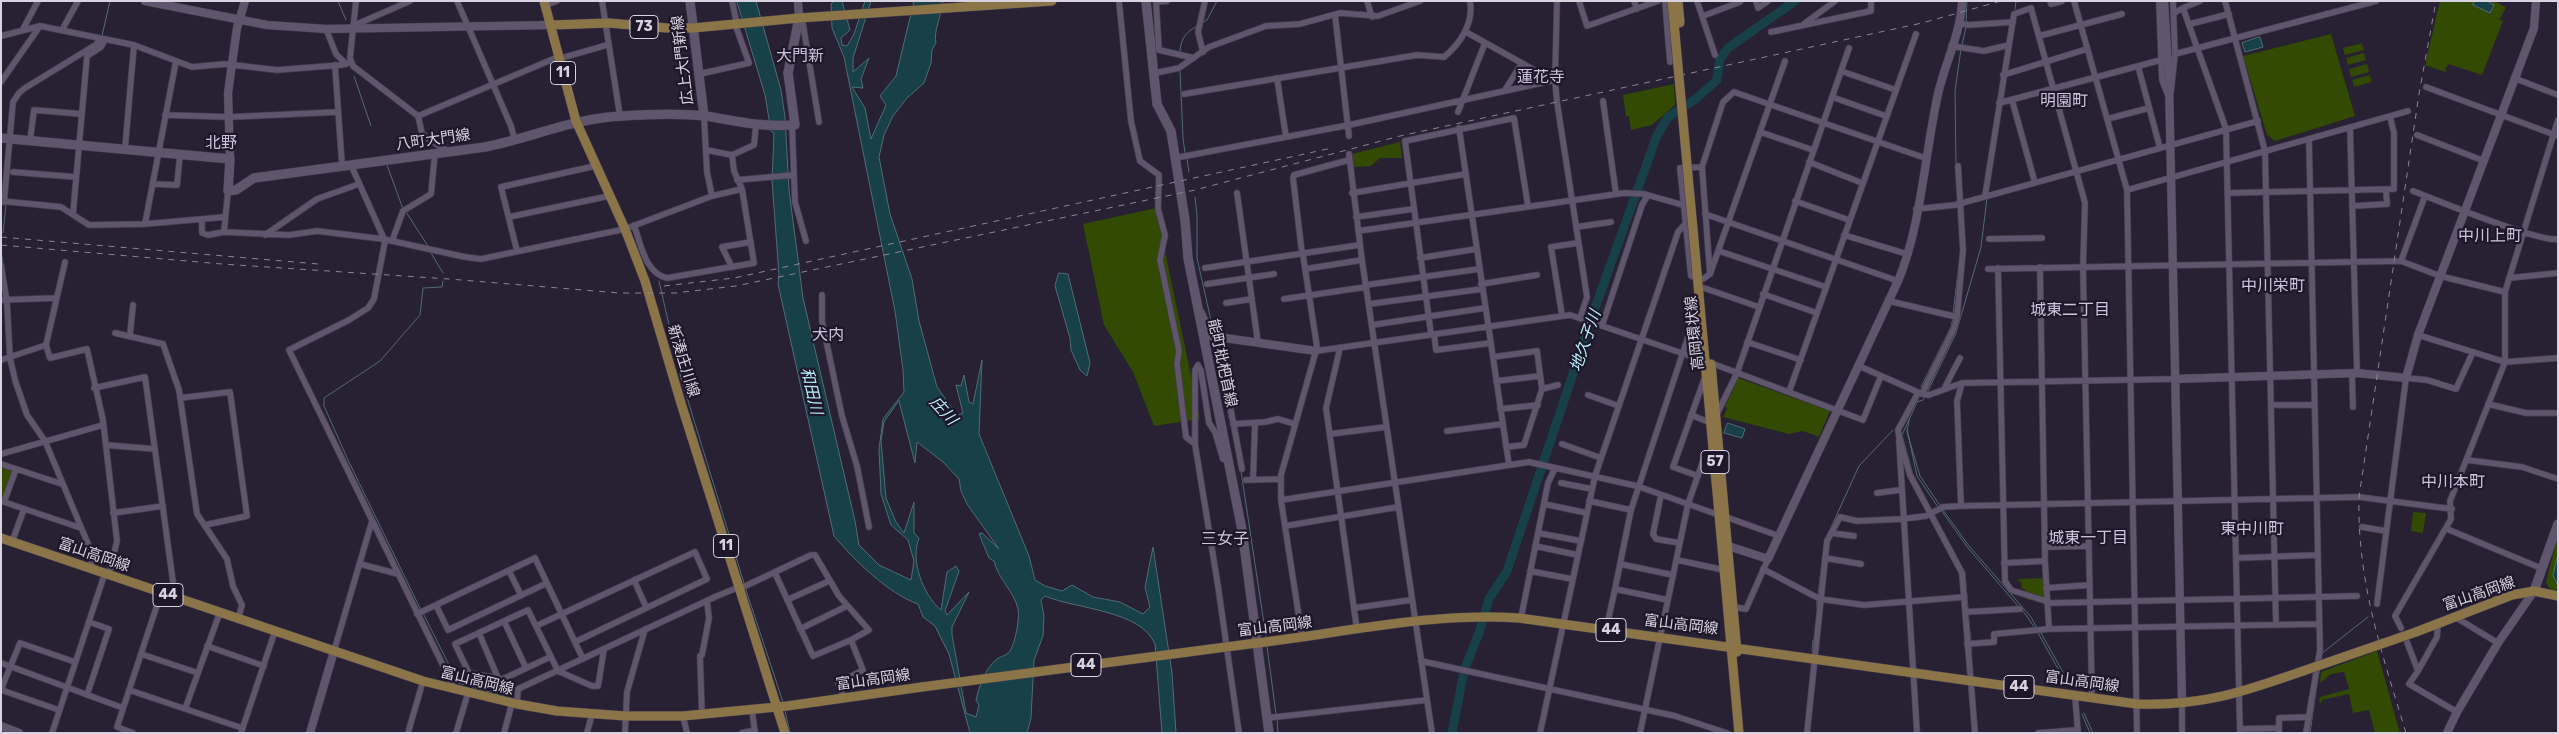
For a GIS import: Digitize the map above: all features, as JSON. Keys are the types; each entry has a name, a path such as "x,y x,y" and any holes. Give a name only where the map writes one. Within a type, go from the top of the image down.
{"main road":[{"name":"広上大門新線","path":"690,1 704,116"},
{"name":"73","path":"551,25 605,23 693,28 786,19 1052,1"},
{"name":"能町枇杷首線","path":"1146,1 1157,104 1171,131 1186,220 1188,258 1197,311 1242,530 1274,717 1269,733"},
{"name":"高岡環状線","path":"1672,1 1702,278 1700,308 1717,414 1722,516"},
{"name":"高岡環状線","path":"1678,1 1702,278 1708,362 1706,373 1714,456 1734,607 1734,662 1739,733"},
{"name":"新湊庄川線","path":"545,3 576,121 609,196 630,227 739,588 785,733"},
{"path":"792,125 795,124 788,73 803,18"},
{"name":"八町大門線","path":"228,191 236,190 254,178 515,141 576,121 620,116 704,116 760,126 792,125"},
{"path":"5,139 230,159 228,191"},
{"path":"2534,591 2558,524"},
{"name":"富山高岡線","path":"1,538 423,681 515,704 592,714 625,716 683,716 752,710 1414,621 1475,616 1521,618 1734,646 2137,704 2182,704 2239,694 2416,632 2512,595 2534,591 2558,596"},
{"name":"高岡環状線","path":"1725,546 1724,570 1734,646"}],"street":[{"path":"23,29 38,1"},
{"path":"62,30 78,1"},
{"path":"146,1 169,4 200,13 240,18 267,24 326,29 551,25"},
{"path":"240,1 238,11 240,18"},
{"path":"230,159 228,93 240,18 244,12 245,1"},
{"path":"348,63 355,27 356,1"},
{"path":"355,27 410,1"},
{"path":"457,1 511,126 515,141"},
{"path":"545,3 557,1"},
{"path":"602,1 607,45 620,116"},
{"path":"699,74 749,63 732,1"},
{"path":"798,1 803,18 819,122"},
{"path":"1119,1 1126,87 1140,161 1159,175 1158,209 1164,235 1160,260 1179,351 1177,364 1186,438 1195,444"},
{"path":"1167,1 1156,2 1158,50 1194,58"},
{"path":"1202,52 1198,32 1205,1"},
{"path":"1367,1 1372,17"},
{"path":"1155,73 1181,67 1209,47 1266,26 1300,24 1340,13 1372,17 1420,1"},
{"path":"1184,94 1417,55 1444,57 1466,32 1470,16 1470,1"},
{"path":"1557,1 1555,80 1587,297 1581,318"},
{"path":"1579,1 1587,26 1658,1"},
{"path":"1634,1 1637,9"},
{"path":"1665,1 1670,62"},
{"path":"1697,1 1716,55"},
{"path":"1756,1 1758,8 1768,1"},
{"path":"1801,26 1835,1"},
{"path":"1771,32 1871,11 1871,1"},
{"path":"1734,607 1746,608 1898,281 1907,254 1938,93 1952,46 1963,24 1962,1"},
{"path":"2050,1 2051,4 2062,1"},
{"path":"2074,1 2127,190 2137,733"},
{"path":"2159,1 2162,80 2168,97"},
{"path":"2164,1 2169,82 2182,733"},
{"path":"2168,97 2173,85 2175,54 2173,1"},
{"path":"2174,13 2200,1"},
{"path":"2225,1 2265,151 2276,625"},
{"path":"2175,54 2235,39 2359,3 2376,1"},
{"path":"2377,604 2406,378 2418,335 2534,28 2536,1"},
{"path":"1703,16 1740,2"},
{"path":"1985,196 2014,14 2031,8 2084,203 2083,267 2092,698"},
{"path":"2183,8 2226,129 2240,731 2279,730 2279,718 2309,717"},
{"path":"2039,36 2122,14"},
{"path":"2190,24 2229,14"},
{"path":"1335,15 1349,136"},
{"path":"1963,24 2013,22"},
{"path":"1,82 40,26"},
{"path":"1,36 40,26 134,45 192,67 232,65 277,70 348,63"},
{"path":"326,29 336,54 418,116 422,133 448,151"},
{"path":"1466,32 1536,71 1538,82"},
{"path":"1789,392 1916,34"},
{"path":"73,214 87,56 100,47 102,39"},
{"path":"102,39 97,44 19,92 12,102 5,139 2,202 61,207 89,225 145,224 225,217"},
{"path":"1458,112 1485,43"},
{"path":"125,149 134,45"},
{"path":"418,116 558,58 607,45"},
{"path":"1952,46 1984,51 2009,45"},
{"path":"1717,414 1736,373 1849,48"},
{"path":"2003,76 2087,49"},
{"path":"1999,103 2161,60"},
{"path":"145,224 176,61"},
{"path":"1702,278 1718,251 1785,61"},
{"path":"1505,90 1522,63"},
{"path":"335,65 338,112 346,165 359,184 385,241 374,299 368,308 289,350 455,690"},
{"path":"2138,66 2160,148"},
{"path":"1841,70 1896,90"},
{"path":"1277,78 1286,137"},
{"path":"2514,78 2558,95"},
{"path":"1175,158 1349,125 1538,82 1555,80"},
{"path":"2426,87 2556,135"},
{"path":"1702,278 1705,214 1702,167 1723,102 1734,92 1925,158"},
{"path":"1832,97 1886,116"},
{"path":"2012,100 2035,183"},
{"path":"1603,101 1616,194"},
{"path":"2107,119 2149,108"},
{"path":"30,141 34,110 82,114"},
{"path":"2127,190 2408,111"},
{"path":"165,115 230,117 338,112"},
{"path":"704,116 707,172 712,196"},
{"path":"2228,193 2394,189 2394,133 2390,117"},
{"path":"1491,343 1436,350 1420,258 1405,140 1514,118 1528,206"},
{"path":"2401,628 2395,616 2451,519 2452,508 2450,502 2505,362 2505,292 2556,135 2558,120"},
{"path":"1916,209 1959,204 2258,121"},
{"path":"792,125 792,176 795,202 806,241"},
{"path":"706,150 732,155 754,145 760,126"},
{"path":"1459,128 1509,465"},
{"path":"2350,128 2354,262 2355,373 2353,407"},
{"path":"1760,132 1813,150"},
{"path":"2417,135 2484,161"},
{"path":"2306,733 2320,650 2309,140"},
{"path":"392,241 403,211 431,194 435,153"},
{"path":"153,184 177,185 180,154"},
{"path":"630,227 650,269 658,276 667,278 754,263 742,189 737,180 732,155"},
{"path":"1302,637 1282,500 1281,479 1316,351 1292,178 1294,175 1349,157 1352,193 1432,733"},
{"path":"1809,162 1862,183"},
{"path":"517,251 502,188 595,166"},
{"path":"1917,733 1900,490 1899,436 1901,425 1955,326 1954,317 1963,250 1958,166"},
{"path":"1702,167 1680,168 1691,276 1702,278 1759,307"},
{"path":"13,172 76,177"},
{"path":"1352,193 1466,174"},
{"path":"737,180 792,176"},
{"path":"265,235 316,199 359,184"},
{"path":"202,220 202,233 208,235 224,232 289,235 317,230 383,239 473,258 517,251 630,227 712,196 742,189"},
{"path":"2353,206 2387,204 2386,189"},
{"path":"224,232 228,191"},
{"path":"2413,191 2524,232 2552,240 2558,238"},
{"path":"1237,193 1258,343"},
{"path":"1358,231 1624,193 1646,194 1683,205"},
{"path":"1600,325 1646,194"},
{"path":"509,217 609,196"},
{"path":"2401,261 2425,196"},
{"path":"1795,201 1849,220"},
{"path":"1356,217 1413,209"},
{"path":"1705,214 1898,281"},
{"path":"1576,227 1611,222"},
{"path":"1540,733 1595,476 1678,232 1685,224"},
{"path":"1844,235 1907,254"},
{"path":"1989,239 2042,238"},
{"path":"732,267 722,247 751,242"},
{"path":"1562,315 1551,247 1578,243"},
{"path":"1205,268 1360,245"},
{"path":"1420,258 1476,250"},
{"path":"1718,251 1826,287"},
{"path":"1305,268 1362,260"},
{"path":"1988,269 2401,261 2440,276 2505,292"},
{"path":"52,733 117,541 103,424 87,349 50,358 46,345 65,262"},
{"path":"1,265 10,358 27,415 45,441 92,551 92,569"},
{"path":"2040,267 2045,561 2049,629"},
{"path":"1998,268 2004,581 2011,590 2047,602 2090,603 2357,596"},
{"path":"1284,299 1479,269"},
{"path":"2509,278 2558,273"},
{"path":"1207,284 1274,274"},
{"path":"1369,304 1426,296 1537,275"},
{"path":"1763,294 1817,313"},
{"path":"822,295 822,321 842,416 857,466 869,527"},
{"path":"4,300 56,298"},
{"path":"1226,304 1252,299"},
{"path":"1889,301 1954,317"},
{"path":"130,335 133,305"},
{"path":"1372,325 1485,308"},
{"path":"1606,630 1637,486 1700,308"},
{"path":"1197,311 1202,314 1215,337 1242,469"},
{"path":"1215,337 1316,351 1562,315 1581,318 1708,362 1863,420 1881,376"},
{"path":"115,333 163,344 180,398 197,514 227,559 233,586 240,597 242,605 238,619"},
{"path":"2418,335 2505,362 2558,358"},
{"path":"1747,342 1801,360"},
{"path":"1,360 46,345"},
{"path":"1340,348 1326,408 1357,630"},
{"path":"1493,358 1537,351 1542,389 1538,405 1524,445 1506,447"},
{"path":"1859,366 1920,393 1929,394 1945,387 1962,383 2355,373 2427,380 2456,389 2474,352"},
{"path":"1945,387 1960,358"},
{"path":"1228,460 1223,459 1215,432 1209,423 1201,371 1198,365 1195,370 1195,444 1239,733"},
{"path":"1698,476 1673,467 1706,373"},
{"path":"1496,381 1540,376"},
{"path":"94,388 145,377 174,590 172,596"},
{"path":"1961,506 1957,402 1962,383"},
{"path":"1542,389 1558,385"},
{"path":"180,398 230,392 247,516 205,525"},
{"path":"1588,395 1619,406"},
{"path":"2488,404 2526,413 2558,413"},
{"path":"1500,409 1538,405"},
{"path":"2271,405 2314,405"},
{"path":"1691,415 1711,424"},
{"path":"1234,424 1278,419 1295,424"},
{"path":"1253,480 1255,423"},
{"path":"1,454 103,424"},
{"path":"1447,432 1502,424"},
{"path":"1330,434 1386,427"},
{"path":"1899,436 1910,475 1936,511 1962,574 1975,733"},
{"path":"1562,444 1601,458"},
{"path":"106,445 155,449"},
{"path":"1640,733 1688,504 1704,458 1714,456"},
{"path":"2466,460 2522,467 2558,479"},
{"path":"1282,500 1394,481 1529,462 1637,486 1779,536"},
{"path":"1,464 62,484"},
{"path":"1521,618 1548,483 1553,468"},
{"path":"16,469 3,501 82,528"},
{"path":"1246,480 1281,479"},
{"path":"1561,483 1592,489"},
{"path":"1877,492 1900,490"},
{"path":"1661,495 1653,534 1656,538 1680,543"},
{"path":"1807,733 1818,598 1826,541 1840,517 1857,521 1902,519 1961,506 2359,497 2452,508"},
{"path":"1589,501 1631,510"},
{"path":"1544,504 1587,513"},
{"path":"113,513 163,506"},
{"path":"1286,526 1398,507"},
{"path":"12,542 24,509"},
{"path":"310,733 372,521"},
{"path":"2362,527 2386,531"},
{"path":"2446,529 2543,569"},
{"path":"1538,532 1581,541"},
{"path":"1831,533 1854,536"},
{"path":"1535,546 1578,555"},
{"path":"1725,546 1768,559"},
{"path":"2045,547 2089,546"},
{"path":"536,626 695,552 707,579 575,642"},
{"path":"504,733 518,690 645,629 775,573 811,554 815,555 829,581 869,630 813,656 775,573"},
{"path":"2237,558 2318,555"},
{"path":"417,614 535,558 583,659"},
{"path":"1825,558 1861,564"},
{"path":"1676,560 1724,570"},
{"path":"2004,563 2045,561"},
{"path":"360,564 398,574"},
{"path":"1620,564 1673,575"},
{"path":"1764,570 1818,598 1864,604 1964,597"},
{"path":"509,571 521,595"},
{"path":"1530,571 1572,579"},
{"path":"634,580 646,608"},
{"path":"787,600 829,581"},
{"path":"436,605 448,630 547,583"},
{"path":"2046,588 2090,585"},
{"path":"1615,589 1668,600"},
{"path":"2447,733 2456,712 2498,643 2534,591"},
{"path":"133,733 117,727 161,593"},
{"path":"1354,608 1411,600"},
{"path":"702,715 700,656 702,655 709,618 708,601"},
{"path":"800,628 848,606"},
{"path":"1965,612 2020,609"},
{"path":"550,657 503,678 498,678 469,673 455,644 528,610 558,671 592,686 598,686 604,649"},
{"path":"185,709 220,612"},
{"path":"2456,617 2498,643"},
{"path":"504,621 526,668"},
{"path":"87,695 109,629 89,622"},
{"path":"2438,623 2437,637 2409,684 2456,712"},
{"path":"1969,644 1994,642 1994,634 2049,629 2319,624"},
{"path":"625,733 627,692 645,629"},
{"path":"129,690 241,731 275,631"},
{"path":"479,633 498,678"},
{"path":"844,698 838,683 863,670 851,640"},
{"path":"2407,642 2418,671"},
{"path":"59,710 4,691 2,687 20,643 75,662"},
{"path":"207,646 264,666"},
{"path":"141,654 198,673"},
{"path":"1421,661 1646,709 1719,732 1728,733"},
{"path":"1,663 122,708"},
{"path":"408,733 423,681"},
{"path":"456,733 468,693"},
{"path":"2038,733 2078,731 2075,695"},
{"path":"1274,717 1427,700"},
{"path":"742,733 755,732 752,710"},
{"path":"587,733 592,714"},
{"path":"683,716 687,733"},
{"path":"1,726 18,733"}],"green space":[{"path":"2440,1 2493,1 2506,7 2500,19 2493,17 2503,21 2482,75 2448,64 2445,72 2425,65"},
{"path":"2331,34 2355,116 2275,141 2267,135 2243,56"},
{"path":"2362,43 2364,50 2345,55 2343,48"},
{"path":"2364,53 2366,60 2348,65 2346,58"},
{"path":"2367,64 2369,72 2351,77 2349,69"},
{"path":"2370,75 2372,82 2354,87 2352,80"},
{"path":"1674,84 1675,105 1652,125 1631,130 1629,116 1626,117 1623,95"},
{"path":"1400,142 1402,158 1380,158 1371,166 1354,167 1352,154"},
{"path":"1156,208 1200,419 1154,426 1133,372 1104,325 1083,224"},
{"path":"1738,378 1830,411 1819,437 1803,431 1789,434 1723,417 1727,408 1725,407"},
{"path":"1,467 12,471 3,498 1,497"},
{"path":"2413,512 2426,513 2423,533 2411,531"},
{"path":"2558,536 2558,591 2549,588 2546,582"},
{"path":"2043,578 2045,603 2026,599 2026,590 2021,588 2022,584 2018,579"},
{"path":"2377,651 2400,733 2375,733 2369,710 2353,713 2349,694 2322,700 2321,704 2319,701 2320,697 2349,689 2344,672 2331,674 2320,683 2321,672"}],"water":[{"path":"737,1 756,1 781,90 785,117 789,190 803,298 859,545 879,565 911,580 914,561 908,540 891,525 881,494 879,449 883,419 904,392 895,311 844,57 832,28 831,4 834,1 842,1 850,30 841,38 842,45 847,46 854,34 865,1 871,1 853,58 853,72 869,58 861,79 863,88 852,87 865,108 871,139 886,105 880,96 896,76 914,1 943,1 935,38 936,43 932,50 931,63 924,83 907,98 893,116 884,135 879,157 890,214 912,279 919,321 937,387 957,415 963,413 956,385 961,386 964,375 969,402 973,404 982,360 979,434 1029,556 1035,580 1045,586 1062,591 1072,585 1093,597 1120,602 1143,614 1150,607 1145,587 1153,547 1172,673 1176,733 1162,733 1155,644 1147,633 1136,624 1122,617 1045,596 1041,600 1044,616 1043,636 1034,660 1031,718 1027,733 970,733 949,654 935,626 923,617 918,604 895,593 851,555 834,536 778,284 779,275 772,180 774,133 771,131 765,95","holes":["899,401 915,463 917,442 943,462 959,479 961,491 967,504 999,549 982,533 979,534 989,558 994,561 1018,609 1018,625 1012,647 1008,653 993,663 986,672 976,700 979,705 976,717 966,713 952,635 952,627 969,592 947,615 945,611 959,571 956,566 947,572 941,610 935,604 924,586 917,566 916,556 919,538 914,533 914,502 904,533 896,522 886,498 881,441 884,422"]},
{"path":"2475,1 2487,1 2494,5 2490,13 2473,5"},
{"path":"2260,37 2263,47 2245,52 2242,43"},
{"path":"1059,273 1068,274 1090,363 1087,376 1080,370 1071,350 1070,338 1055,286"},
{"path":"1728,423 1745,429 1742,438 1724,433"},
{"path":"2558,554 2558,586 2553,576"}],"waterway":[{"path":"102,36 110,1"},
{"path":"338,1 346,20"},
{"path":"1202,23 1207,20 1217,1"},
{"name":"地久子川","path":"1452,733 1464,671 1480,630 1489,599 1507,571 1595,308 1656,138 1667,118 1697,98 1717,80 1720,59 1728,48 1795,1"},
{"path":"1966,23 1967,1"},
{"path":"2015,9 2016,1"},
{"path":"1180,53 1184,37 1196,27"},
{"path":"1962,45 1966,27"},
{"path":"1956,164 1955,91 1961,49"},
{"path":"1180,70 1185,153"},
{"path":"354,76 371,126"},
{"path":"1187,159 1189,172"},
{"path":"387,165 403,209"},
{"path":"1195,197 1197,258 1214,334"},
{"path":"1927,393 1956,333 1981,247 1987,198"},
{"path":"3,233 6,205"},
{"path":"406,212 428,246"},
{"path":"1,251 3,263"},
{"path":"431,253 443,273"},
{"path":"1953,314 1960,256"},
{"path":"421,610 348,460 324,406 324,398 380,361 420,315 423,288 442,287 443,281"},
{"path":"659,281 681,378 744,583"},
{"path":"1921,387 1951,327 1953,318"},
{"path":"1917,402 1925,397"},
{"path":"1226,400 1229,418"},
{"path":"1913,475 1902,435 1918,400"},
{"path":"1909,420 1907,432 1920,476 1941,507"},
{"path":"1907,429 1917,476 1938,507"},
{"path":"1827,536 1859,466 1893,430"},
{"path":"1241,471 1266,637"},
{"path":"1941,510 1968,548 2018,606"},
{"path":"1943,510 1969,546 2031,617 2037,628"},
{"path":"1943,531 1965,573 1968,609"},
{"path":"1818,595 1825,539"},
{"path":"745,587 783,702"},
{"path":"1817,601 1817,607"},
{"path":"2023,611 2035,628"},
{"path":"423,613 458,683 511,698"},
{"path":"1968,613 1971,642"},
{"path":"2321,654 2368,617"},
{"path":"2038,633 2066,683"},
{"path":"2041,633 2069,683"},
{"path":"1812,651 1813,640"},
{"path":"1267,646 1276,714"},
{"path":"1971,646 1972,652"},
{"path":"2310,733 2319,670"},
{"path":"785,711 790,733"},
{"path":"2084,713 2093,733"},
{"path":"2082,714 2090,733"},
{"path":"1277,718 1278,733"}],"railway":[{"path":"1,245 222,264 449,279 619,293 675,293 736,286 1195,190 1400,136 1922,23 2001,1"},
{"path":"2406,733 2380,646 2367,588 2359,528 2359,497 2419,94 2436,1"},
{"path":"664,286 734,278 1332,148"},
{"path":"1,237 318,264"}],"district":[{"name":"大門新","path":"800,56"},
{"name":"蓮花寺","path":"1541,77"},
{"name":"明園町","path":"2064,101"},
{"name":"北野","path":"221,143"},
{"name":"中川上町","path":"2490,236"},
{"name":"中川栄町","path":"2273,286"},
{"name":"城東二丁目","path":"2070,310"},
{"name":"犬内","path":"828,335"},
{"name":"中川本町","path":"2453,482"},
{"name":"東中川町","path":"2252,529"},
{"name":"城東一丁目","path":"2088,538"},
{"name":"三女子","path":"1225,539"}],"water label":[{"name":"和田川","path":"811,391"},
{"name":"庄川","path":"943,411"}]}
